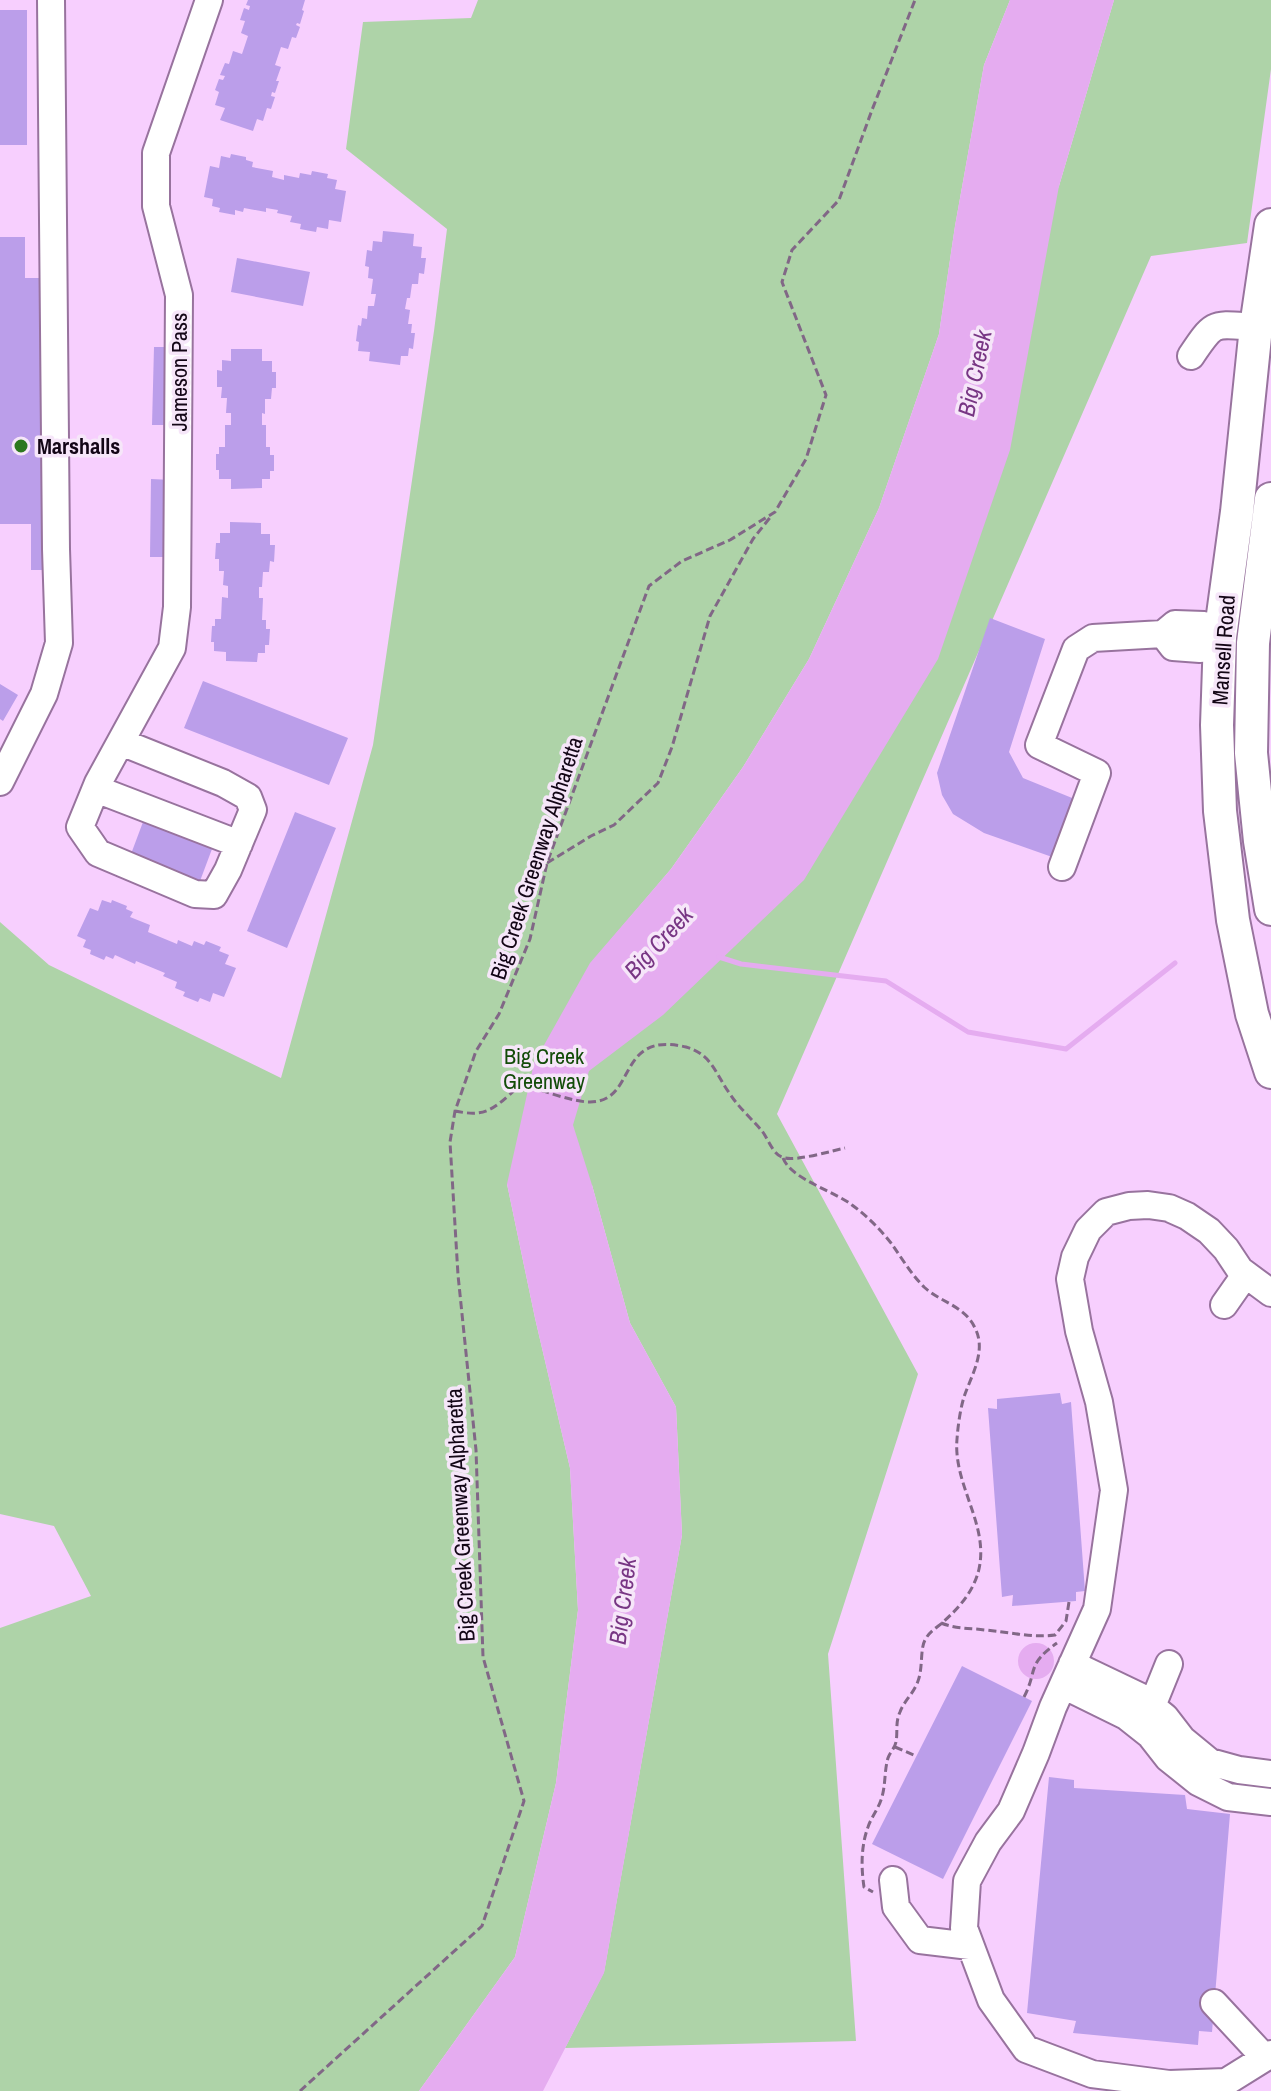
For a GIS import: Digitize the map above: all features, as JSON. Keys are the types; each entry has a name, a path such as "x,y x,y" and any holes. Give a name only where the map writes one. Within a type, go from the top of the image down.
{"main road":[{"name":"Mansell Road","path":"1271,225 1220,637 1217,725 1220,811 1233,920 1252,1014 1271,1072"},
{"name":"Mansell Road","path":"1271,499 1262,646 1251,753 1271,909"},
{"path":"1220,637 1262,646"}],"street":[{"path":"0,782 44,694 59,643 51,0"},
{"name":"Jameson Pass","path":"121,742 223,783 248,797 253,810 214,895 195,894 98,853 80,827 96,789 121,742 172,648 177,607 179,295 156,206 156,153 209,0"},
{"path":"1191,356 1209,330 1223,324 1256,327"},
{"path":"1062,867 1097,773 1039,745 1076,649 1093,638 1163,634 1175,624 1204,625 1220,637"},
{"path":"96,789 239,844"},
{"path":"1214,2003 1268,2056 1226,2082 1169,2084 1092,2074 1026,2049 991,2000 970,1946 964,1928 967,1881 988,1842 1011,1811 1064,1663 1097,1609 1114,1490 1099,1402 1079,1331 1070,1279 1075,1257 1088,1230 1106,1212 1129,1206 1169,1208 1209,1231 1245,1275 1270,1291"},
{"path":"1224,1305 1245,1275"},
{"path":"1064,1663 1126,1716 1165,1717 1182,1739 1210,1762 1271,1774"},
{"path":"1169,1664 1144,1715 1150,1735 1168,1758 1198,1782 1228,1797 1271,1802"},
{"path":"894,1892 896,1907 920,1940 970,1946"}],"path":[{"name":"Big Creek Greenway Alpharetta","path":"300,2091 482,1926 524,1801 483,1657 476,1450 458,1275 450,1142 455,1111 476,1051 499,1014 530,939 547,863 649,586 682,561 730,540 775,512 806,459 826,395 782,282 792,250 839,200 915,0"},
{"path":"547,863 614,825 658,783 672,747 710,616 753,539 775,512"},
{"path":"455,1111 486,1112 517,1087 524,1085 589,1102 605,1099 618,1090 639,1053 650,1047 685,1047 710,1060 728,1093 783,1158 845,1148"},
{"path":"783,1158 785,1165 841,1197 869,1218 923,1286 968,1317 977,1330 978,1358 963,1400 956,1461 980,1535 982,1554 973,1587 961,1605 925,1640 922,1670 917,1686 900,1710 896,1723 897,1741 889,1757 881,1801 867,1828 862,1853 864,1887 894,1892"},
{"path":"941,1623 951,1627 1034,1637 1055,1635 1066,1621 1069,1602"},
{"path":"1024,1697 1035,1663 1042,1653 1064,1663"},
{"path":"895,1747 916,1756"}],"green space":[{"name":"Big Creek Greenway","path":"478,0 1010,0 984,65 939,334 879,508 809,659 743,767 671,869 591,963 682,996 1059,186 1114,0 1271,0 1271,69 1247,243 1151,256 777,1114 918,1374 828,1654 856,2041 565,2048 604,1972 682,1535 676,1407 630,1323 592,1185 507,1184 570,1468 578,1610 556,1783 515,1957 419,2091 0,2091 0,1628 91,1596 54,1526 0,1514 0,922 49,965 281,1078 373,745 447,229 346,149 363,22 471,18"}],"water":[{"name":"Big Creek","path":"1010,0 1114,0 1059,186 1010,450 938,659 804,880 663,1015 589,1071 573,1125 630,1323 676,1407 682,1535 604,1973 543,2091 419,2091 515,1957 556,1783 578,1610 570,1468 507,1184 534,1063 590,963 671,869 743,767 809,659 879,508 939,334 984,65"},
{"path":"1036,1643 1049,1648 1054,1661 1049,1674 1036,1679 1023,1674 1018,1661 1023,1648"}],"building":[{"path":"248,0 305,0 300,24 296,25 300,27 296,38 292,37 288,49 281,47 275,65 281,67 275,93 272,92 271,96 275,97 271,109 267,108 263,121 257,119 253,131 220,120 225,108 215,105 219,92 215,90 219,79 223,80 225,76 220,75 225,63 229,64 233,51 242,54 248,36 241,33 245,21 240,20 244,8 249,10 250,6 246,5"},
{"path":"0,10 27,10 27,145 0,145"},
{"path":"231,154 246,157 246,160 253,162 252,167 273,171 272,177 284,180 284,175 299,178 300,173 311,175 312,171 328,174 327,178 337,180 335,189 346,191 341,222 329,220 328,229 317,227 316,232 300,229 301,224 290,222 292,216 277,213 278,210 266,208 266,212 244,208 243,212 235,210 235,215 219,212 220,208 212,206 213,199 204,197 210,166 219,168 221,156 230,158"},
{"path":"383,231 414,234 413,246 422,247 421,258 426,258 424,274 419,273 418,284 412,284 410,298 407,298 405,309 410,310 408,324 412,324 411,333 415,333 413,349 409,348 408,356 401,356 400,365 369,361 370,352 358,351 359,342 356,341 358,325 361,326 362,318 367,319 368,306 374,306 376,294 371,294 373,279 368,278 369,267 365,266 367,250 372,251 373,241 382,242"},
{"path":"0,237 25,237 25,278 46,278 41,369 42,570 31,570 31,524 0,524"},
{"path":"237,258 310,272 303,306 231,292"},
{"path":"154,347 174,347 172,425 152,425"},
{"path":"231,349 262,349 262,361 272,361 272,372 276,372 276,388 272,388 271,399 265,399 265,414 262,413 262,425 266,425 266,447 270,447 270,455 274,455 274,471 270,471 270,479 262,479 262,488 231,489 231,479 219,479 219,470 216,470 216,454 219,454 219,447 225,447 225,425 231,425 231,413 226,413 227,398 221,398 222,387 217,387 217,370 222,371 222,360 231,361"},
{"path":"151,479 172,480 170,557 150,557"},
{"path":"230,522 261,523 261,534 270,534 270,545 275,545 274,562 270,561 269,572 263,572 262,587 259,587 259,598 263,598 262,620 266,620 266,629 270,629 269,645 265,645 265,653 258,653 257,662 226,661 226,652 214,651 214,642 211,642 215,619 221,619 222,597 228,598 228,586 223,585 224,571 219,571 219,559 215,559 216,543 220,543 220,533 230,533"},
{"path":"990,618 1045,639 1009,752 1023,778 1077,800 1055,858 984,833 953,814 942,795 937,773"},
{"path":"203,681 348,738 329,785 184,728"},
{"path":"0,684 18,695 3,721 0,719"},
{"path":"295,812 336,828 287,948 247,931"},
{"path":"143,822 212,849 200,881 131,854"},
{"path":"102,900 127,906 126,909 133,912 130,917 150,925 148,932 177,944 178,940 192,946 194,941 204,945 206,941 221,947 219,951 229,955 225,964 236,968 224,997 213,993 210,1002 200,998 198,1002 183,996 185,992 175,988 177,982 163,976 165,973 115,955 113,959 106,956 104,960 90,954 91,950 83,947 86,940 77,936 90,908 98,911"},
{"path":"1060,1393 1062,1404 1071,1402 1085,1591 1076,1592 1076,1601 1012,1606 1013,1595 1002,1597 988,1408 997,1409 997,1399"},
{"path":"962,1666 1032,1701 943,1879 872,1844"},
{"path":"1049,1777 1074,1780 1074,1788 1185,1795 1187,1809 1230,1814 1212,2032 1199,2031 1198,2045 1073,2033 1076,2021 1027,2013"}],"waterway":[{"path":"719,957 741,964 886,981 968,1032 1066,1049 1175,963"}],"place":[{"name":"Marshalls","path":"21,446"}]}
